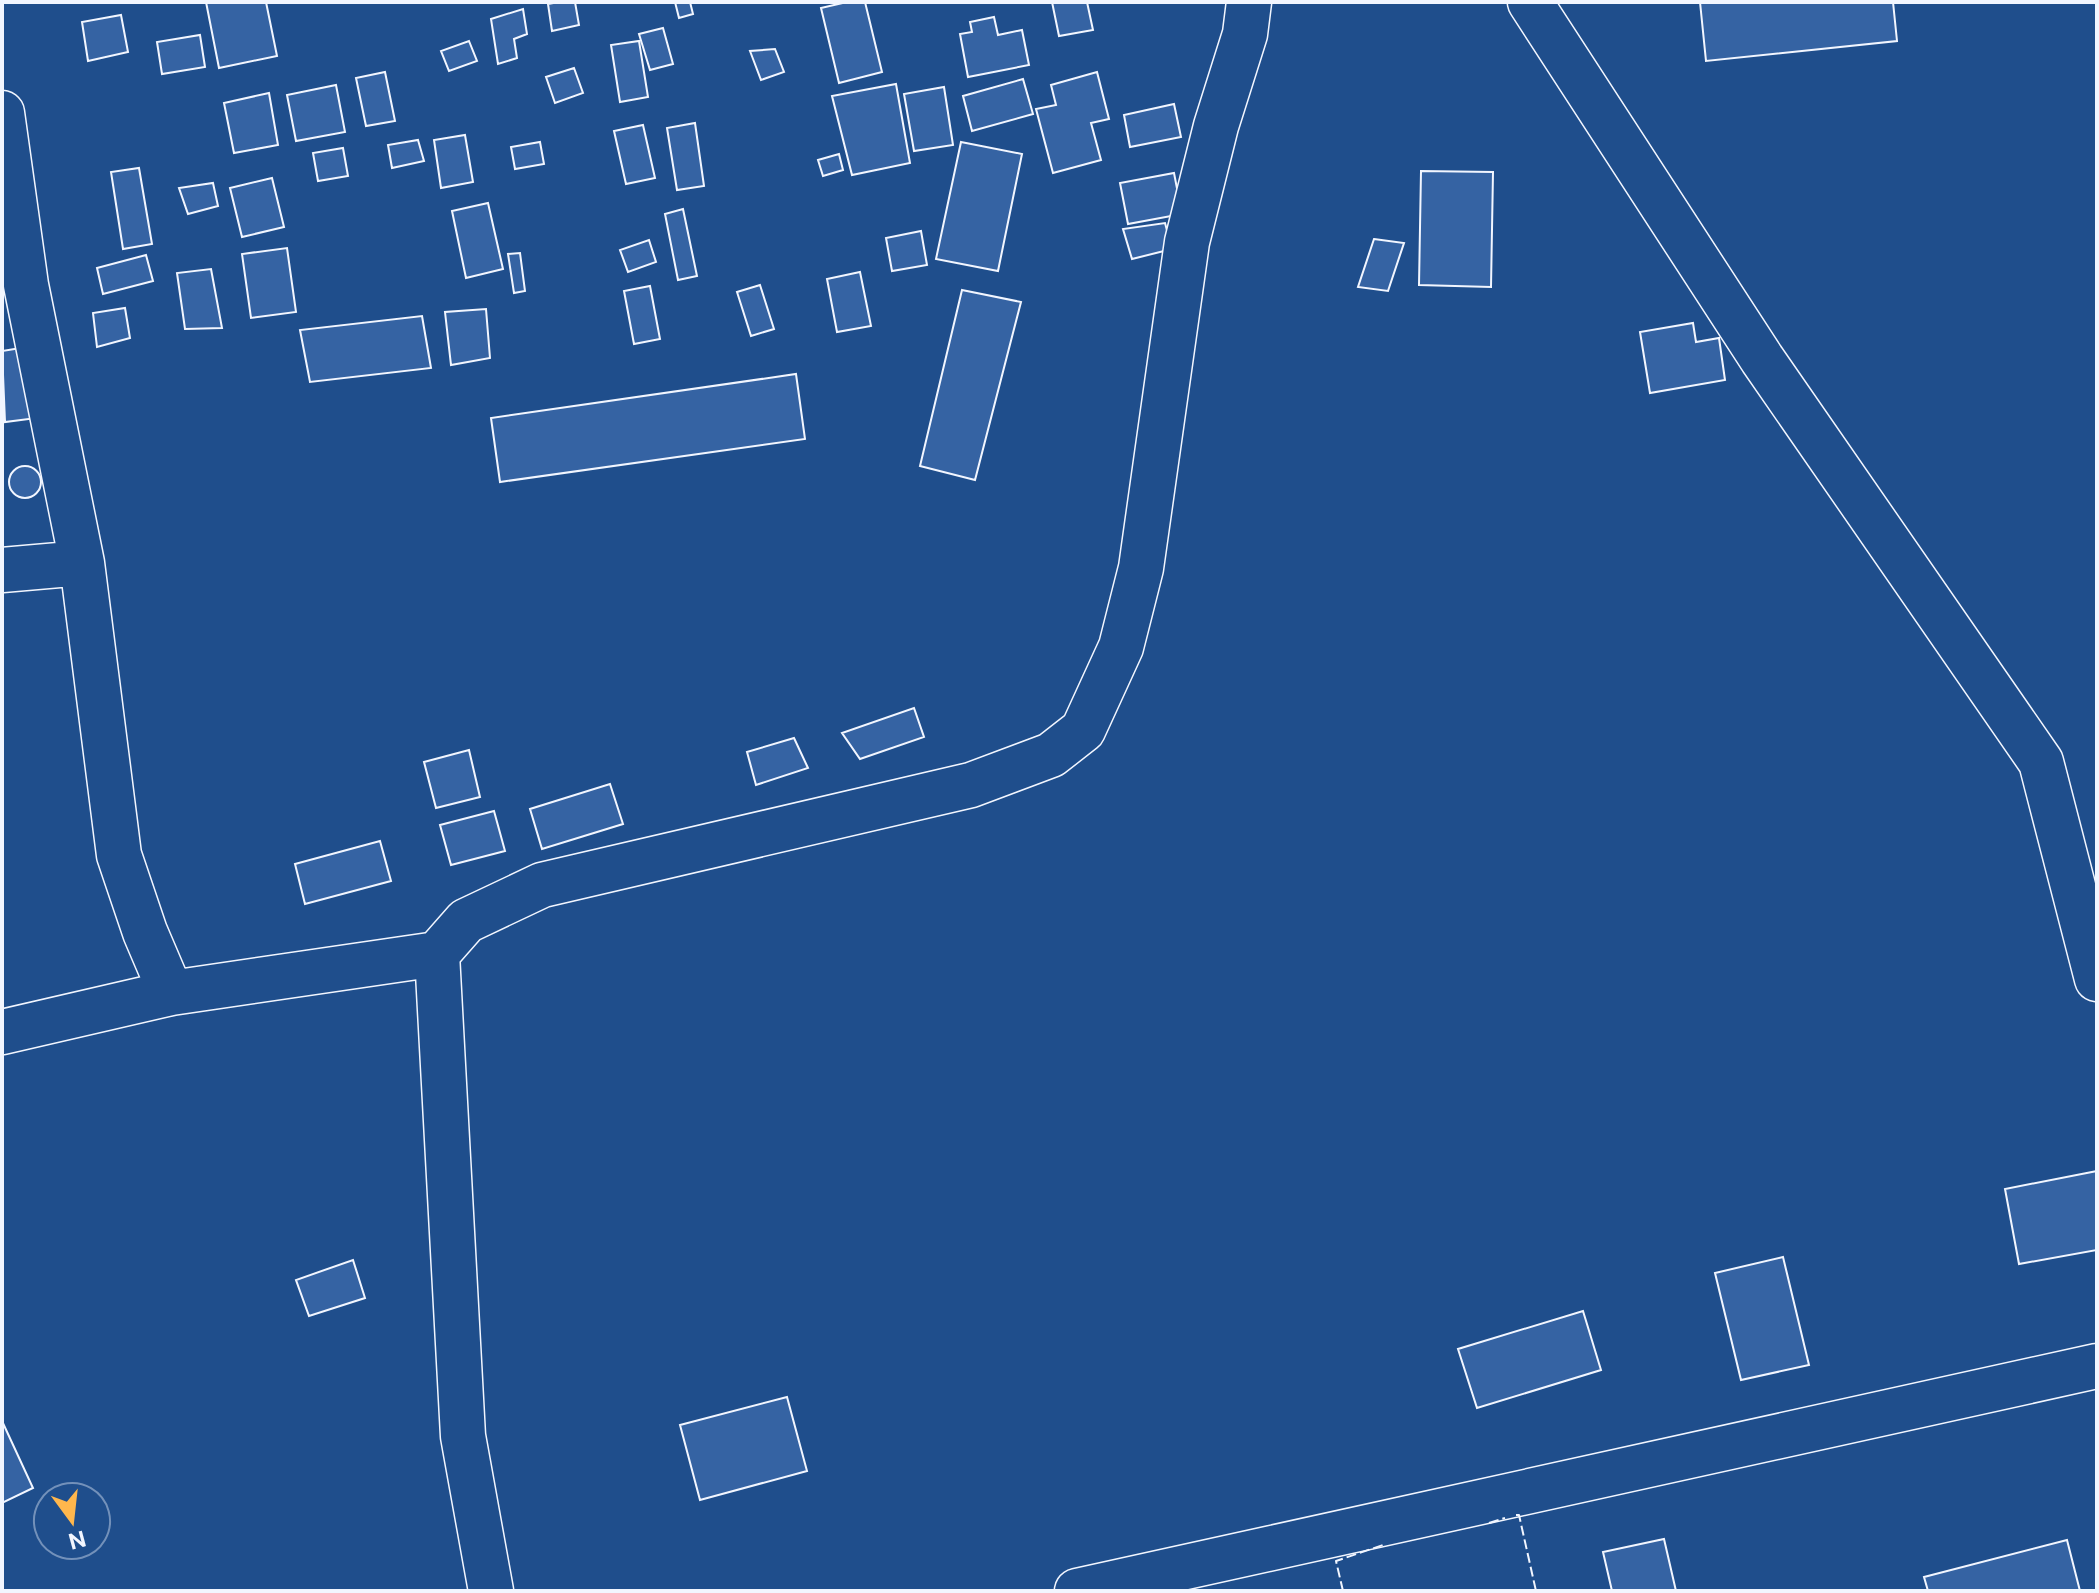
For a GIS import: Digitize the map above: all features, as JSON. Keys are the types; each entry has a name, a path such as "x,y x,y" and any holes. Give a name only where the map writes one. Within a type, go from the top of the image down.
{"street":[{"path":"2,1032 171,993 437,954 466,921 542,885 971,785 1051,755 1083,730 1121,647 1141,568 1187,242 1216,126 1245,34 1249,2"},
{"path":"1530,2 1762,359 2041,762 2097,979"},
{"path":"2,113 26,285 82,563 119,855 145,932 171,993"},
{"path":"2,570 82,563"},
{"path":"437,954 463,1436 491,1591"},
{"path":"1077,1591 2097,1366"}],"building":[{"path":"206,2 266,2 277,56 219,68"},
{"path":"575,2 579,25 552,31 548,4"},
{"path":"675,2 690,2 693,14 679,18"},
{"path":"847,2 865,2 882,72 839,83 821,8"},
{"path":"1052,2 1087,2 1093,30 1059,36"},
{"path":"1700,2 1893,2 1897,41 1706,61"},
{"path":"523,9 527,34 514,39 517,58 498,64 491,19"},
{"path":"121,15 128,52 88,61 82,22"},
{"path":"994,17 998,35 1022,30 1029,65 968,77 960,34 972,32 970,22"},
{"path":"663,28 673,64 650,70 639,34"},
{"path":"200,35 205,67 162,74 157,42"},
{"path":"469,41 477,61 449,71 441,51"},
{"path":"639,41 648,97 620,102 611,45"},
{"path":"775,49 784,72 761,80 750,51"},
{"path":"574,68 583,93 555,103 546,77"},
{"path":"385,72 395,121 366,126 356,78"},
{"path":"1097,72 1109,119 1091,123 1101,160 1053,173 1036,109 1056,105 1051,85"},
{"path":"1023,79 1033,114 972,131 963,96"},
{"path":"896,84 910,163 852,175 832,96"},
{"path":"336,85 345,132 296,141 287,95"},
{"path":"944,87 953,145 914,151 904,94"},
{"path":"269,93 278,145 234,153 224,103"},
{"path":"1174,104 1181,137 1130,147 1124,115"},
{"path":"695,123 704,186 677,190 667,128"},
{"path":"643,125 655,178 626,184 614,131"},
{"path":"465,135 473,182 441,188 434,140"},
{"path":"418,140 424,161 392,168 388,145"},
{"path":"540,142 544,164 515,169 511,147"},
{"path":"961,142 1022,154 998,271 936,259"},
{"path":"343,148 348,176 318,181 313,153"},
{"path":"839,154 843,170 823,176 818,160"},
{"path":"139,168 152,244 123,249 111,172"},
{"path":"1421,171 1493,172 1491,287 1419,285"},
{"path":"1174,173 1182,214 1128,224 1120,183"},
{"path":"272,178 284,227 242,237 230,188"},
{"path":"213,183 218,206 188,214 179,188"},
{"path":"488,203 503,269 466,278 452,211"},
{"path":"683,209 697,276 678,280 665,214"},
{"path":"1165,223 1172,249 1132,259 1123,229"},
{"path":"921,231 927,265 892,271 886,238"},
{"path":"1374,239 1404,243 1388,291 1358,287"},
{"path":"649,240 656,262 628,272 620,250"},
{"path":"287,248 296,312 251,318 242,254"},
{"path":"520,253 525,291 514,293 508,254"},
{"path":"146,255 153,281 103,294 97,268"},
{"path":"211,269 222,328 185,329 177,273"},
{"path":"860,272 871,326 837,332 827,279"},
{"path":"760,285 774,329 751,336 737,292"},
{"path":"650,286 660,339 634,344 624,291"},
{"path":"962,290 1021,302 975,480 920,466"},
{"path":"125,308 130,338 97,347 93,313"},
{"path":"486,309 490,358 451,365 445,312"},
{"path":"422,316 431,368 310,382 300,330"},
{"path":"1693,323 1696,342 1719,338 1725,380 1650,393 1640,332"},
{"path":"27,347 37,418 5,422 2,351"},
{"path":"796,374 805,439 500,482 491,418"},
{"path":"25,466 36,471 41,482 36,493 25,498 14,493 9,482 14,471"},
{"path":"914,708 924,737 860,759 842,733"},
{"path":"794,738 808,768 756,785 747,752"},
{"path":"469,750 480,797 436,808 424,762"},
{"path":"610,784 623,824 542,849 530,809"},
{"path":"494,811 505,851 451,865 440,825"},
{"path":"380,841 391,881 305,904 295,864"},
{"path":"2097,1171 2097,1250 2019,1264 2005,1189"},
{"path":"1783,1257 1809,1365 1741,1380 1715,1273"},
{"path":"353,1260 365,1298 309,1316 296,1280"},
{"path":"1583,1311 1601,1370 1477,1408 1458,1349"},
{"path":"787,1397 807,1471 700,1500 680,1425"},
{"path":"2,1421 32,1488 2,1503"},
{"path":"1664,1539 1676,1591 1612,1591 1603,1552"},
{"path":"2067,1540 2080,1591 1928,1591 1924,1577"}],"fence":[{"path":"1516,1515 1519,1515 1536,1591"},
{"path":"1489,1523 1505,1518"},
{"path":"1343,1591 1336,1561 1386,1544"}]}
